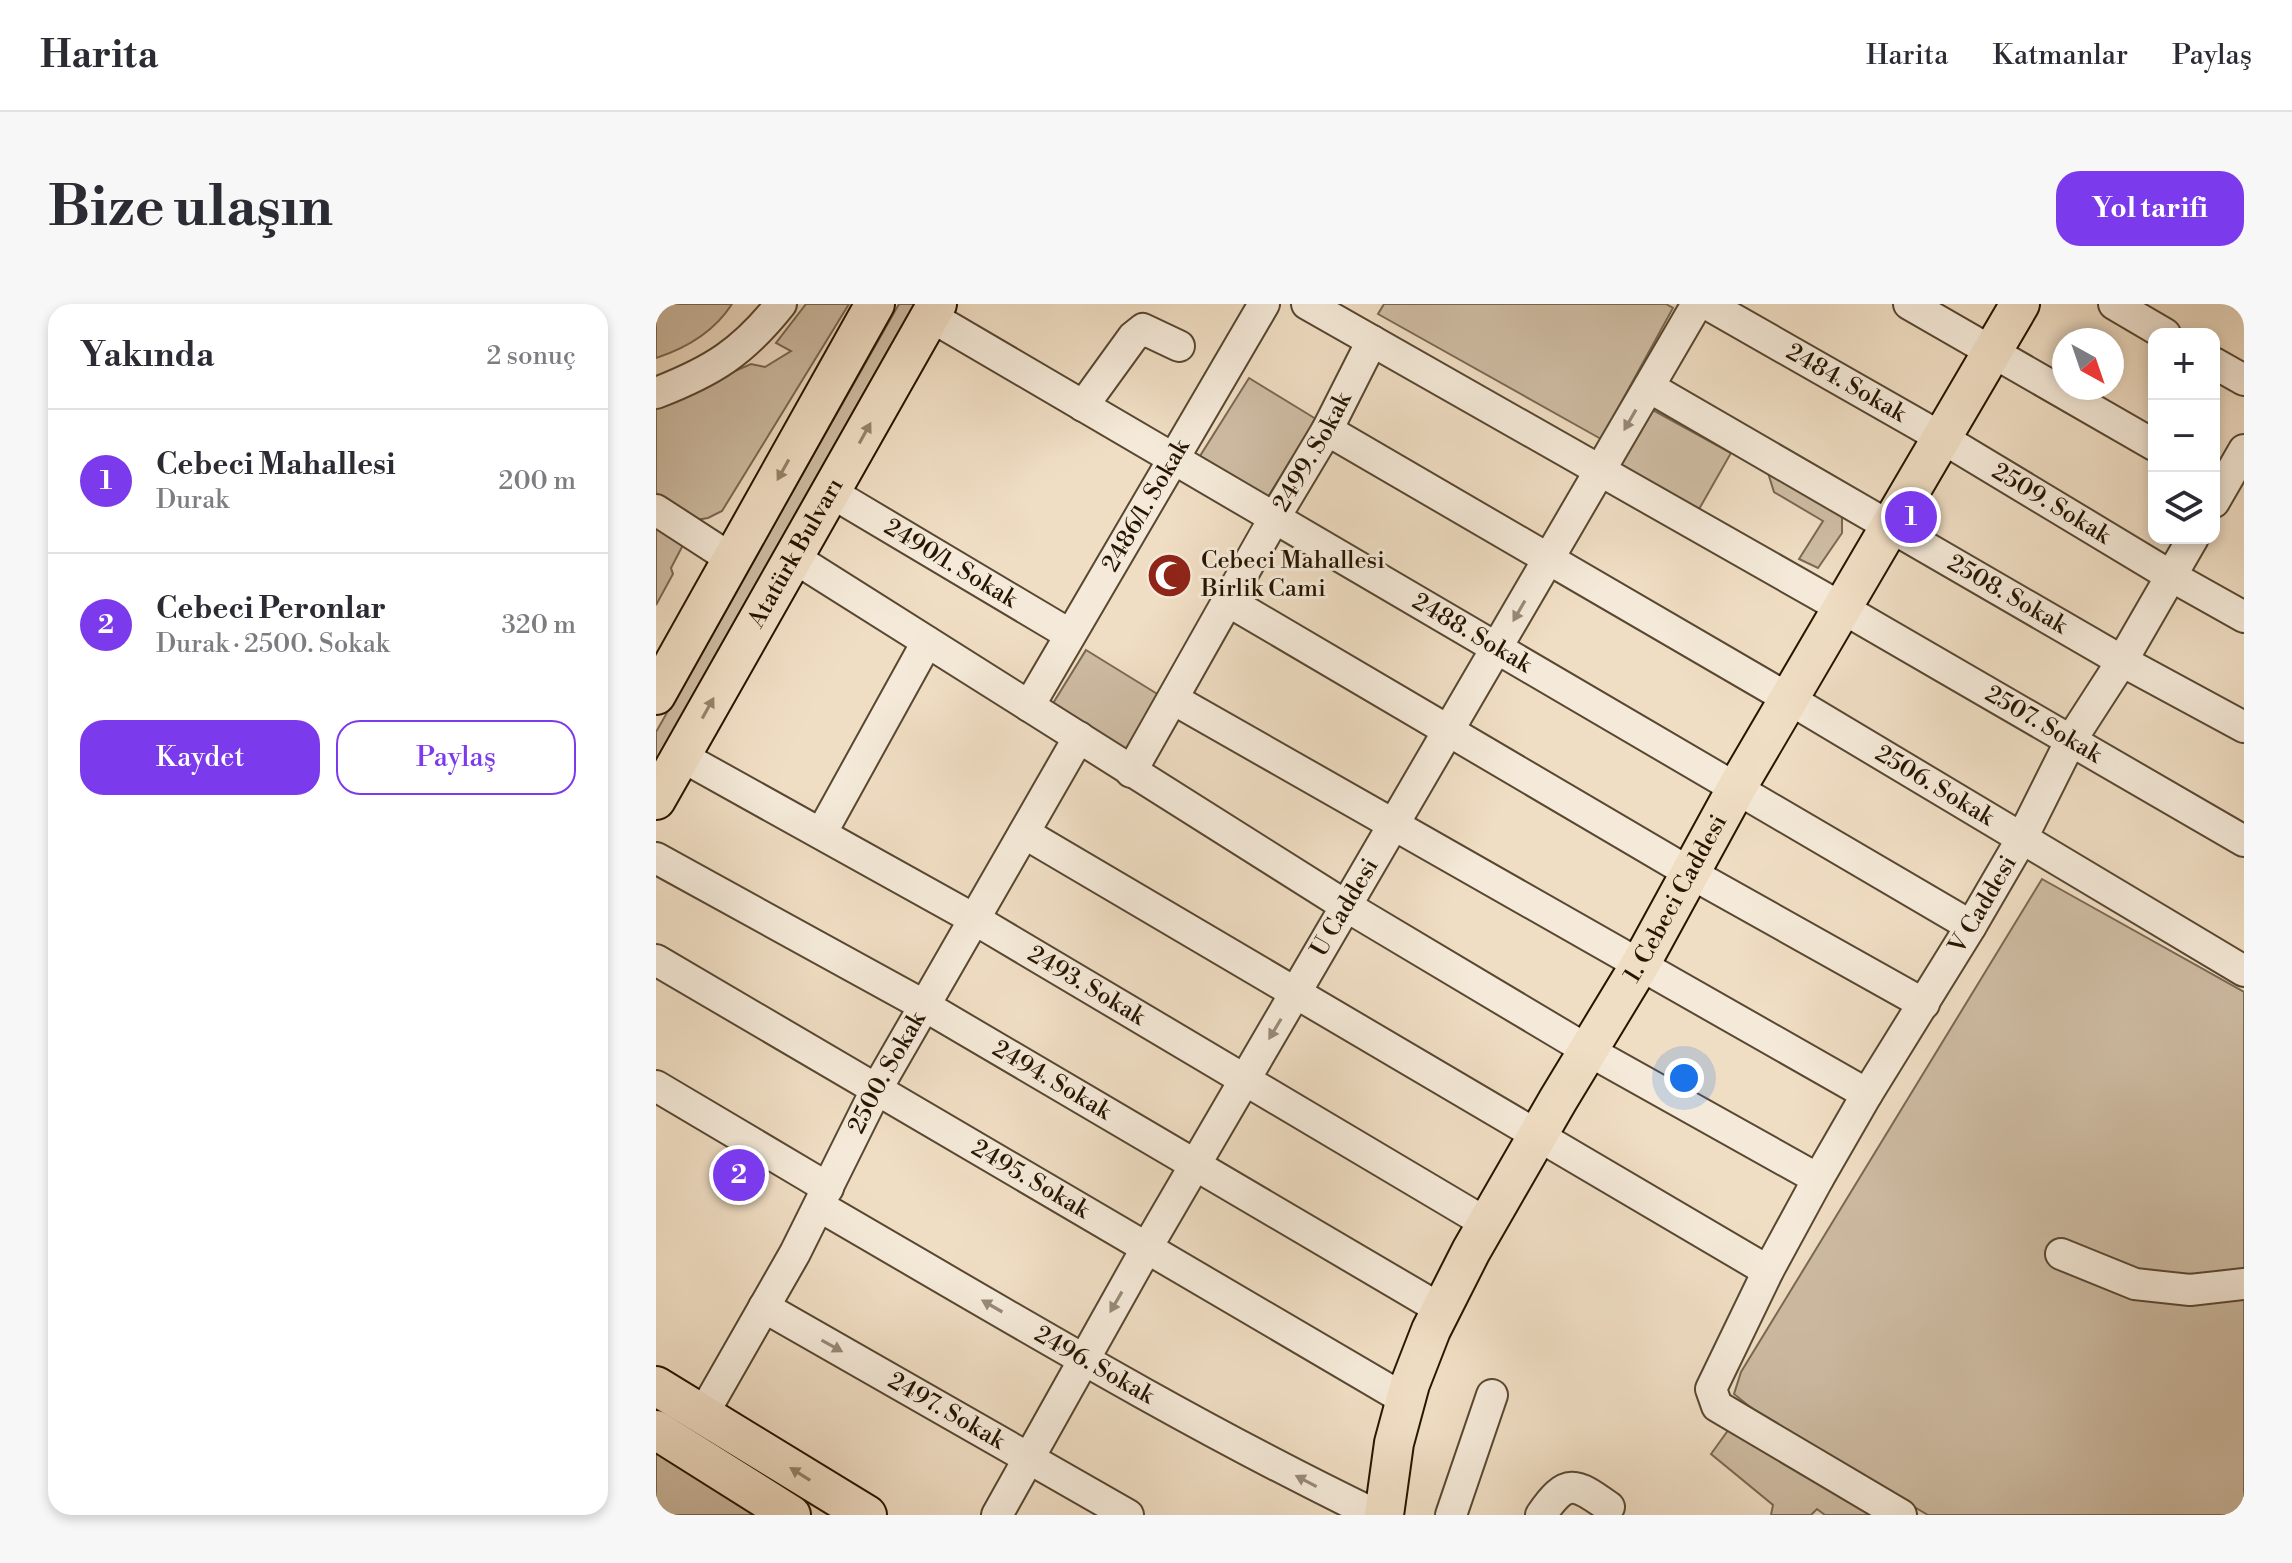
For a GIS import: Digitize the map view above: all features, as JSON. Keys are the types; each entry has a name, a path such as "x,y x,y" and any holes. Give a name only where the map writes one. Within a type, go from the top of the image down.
{"main road":[{"path":"656,695 875,304"},
{"name":"1. Cebeci Caddesi","path":"1384,1515 1394,1443 1406,1400 1426,1343 1486,1223 1641,963 1736,789 2020,304"},
{"name":"Atatürk Bulvarı","path":"656,800 933,310"},
{"path":"656,1386 867,1515"},
{"path":"656,1430 791,1515"}],"street":[{"path":"656,393 731,357 760,331 781,304"},
{"name":"2486/1. Sokak","path":"1029,706 1264,304"},
{"name":"2507. Sokak","path":"1307,304 1345,313 1372,341 2244,841"},
{"name":"U Caddesi","path":"997,1515 1146,1249 1697,304"},
{"name":"2484. Sokak","path":"1707,304 1942,438"},
{"path":"1909,304 2148,442"},
{"path":"2114,304 2155,328"},
{"name":"2488. Sokak","path":"933,310 1083,406 1971,926"},
{"path":"1083,406 1133,337 1143,329 1179,346"},
{"name":"2499. Sokak","path":"1131,772 1327,430 1372,341"},
{"path":"2220,366 2244,380"},
{"name":"2508. Sokak","path":"1649,387 2122,661 2244,727"},
{"name":"2506. Sokak","path":"1327,430 1789,699 2244,971"},
{"name":"2509. Sokak","path":"1942,438 2244,617"},
{"path":"2224,490 2244,450"},
{"name":"2490/1. Sokak","path":"832,493 1069,634"},
{"path":"656,510 733,560"},
{"name":"V Caddesi","path":"1901,1515 1717,1406 1711,1389 1768,1271 1818,1179 1971,926 2021,840 2071,740 2122,661 2190,544"},
{"path":"793,557 1346,906 1589,1051 1818,1179"},
{"path":"1228,601 1692,874 1924,1004"},
{"path":"822,832 927,642"},
{"path":"1173,699 1867,1094"},
{"name":"2500. Sokak","path":"703,1414 823,1197 876,1090 1079,737"},
{"name":"2493. Sokak","path":"681,756 974,919 1486,1223"},
{"path":"1024,833 1768,1271"},
{"name":"2494. Sokak","path":"656,858 925,1006 1442,1310"},
{"name":"2495. Sokak","path":"656,960 1406,1400"},
{"name":"2496. Sokak","path":"656,1086 823,1197 1083,1359 1376,1515"},
{"path":"2061,1254 2135,1284 2190,1290 2244,1284"},
{"name":"2497. Sokak","path":"764,1307 1128,1515"},
{"path":"1451,1515 1492,1395"},
{"path":"1541,1515 1552,1498 1571,1487 1581,1487 1609,1507"}],"shaded area":[{"path":"656,304 732,304 717,323 699,338 656,358"},
{"path":"806,304 849,304 722,511 696,520 656,605 656,405 751,364 765,367 791,351 776,343"},
{"path":"899,304 923,304 656,774 656,732"},
{"path":"1384,304 1666,304 1673,308 1601,439 1378,314"},
{"path":"1249,378 1316,419 1268,497 1200,456"},
{"path":"1651,409 1731,453 1698,511 1618,465"},
{"path":"1768,473 1842,515 1842,533 1818,568 1799,559 1823,521 1774,492"},
{"path":"1086,650 1159,695 1125,750 1052,705"},
{"path":"2042,879 2244,992 2244,1515 1928,1515 1765,1419 1734,1394 1741,1372"},
{"path":"1729,1429 1875,1515 1825,1515 1817,1509 1811,1515 1771,1515 1773,1505 1711,1454"},
{"path":"656,1449 767,1515 656,1515"}],"place":[{"name":"Cebeci Mahallesi","path":"1911,517"},
{"name":"Cebeci Mahallesi Birlik Cami","path":"1170,575"},
{"name":"Cebeci Peronlar","path":"739,1175"}]}
